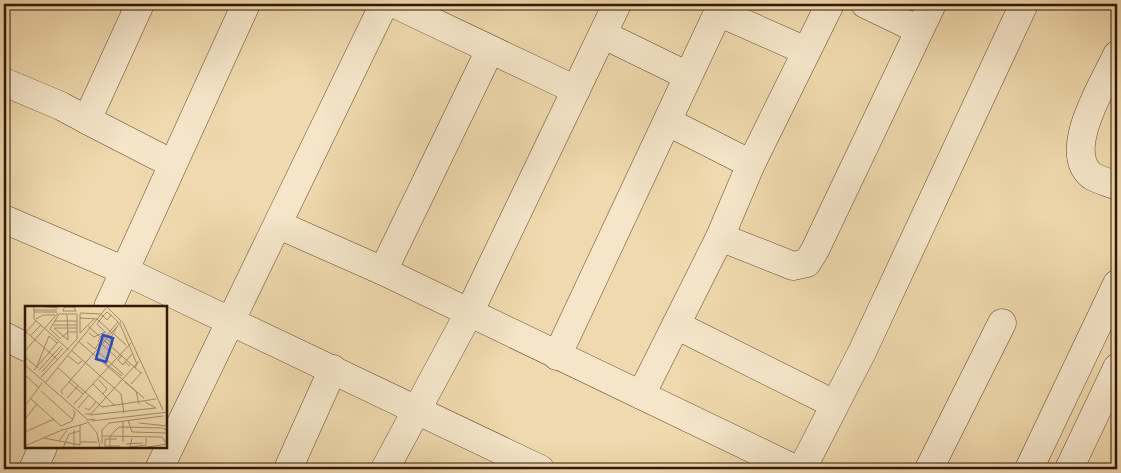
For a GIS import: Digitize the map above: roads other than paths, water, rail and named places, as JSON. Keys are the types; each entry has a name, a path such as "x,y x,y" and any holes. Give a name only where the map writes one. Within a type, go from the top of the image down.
{"street":[{"path":"87,120 140,4"},
{"path":"108,306 246,4"},
{"path":"159,469 384,4"},
{"path":"395,4 576,90"},
{"path":"385,469 469,313 617,4"},
{"path":"641,396 720,237 751,164 830,4"},
{"path":"865,4 919,30"},
{"path":"720,237 793,266 807,263 815,250 932,4"},
{"path":"802,469 862,352 1024,4"},
{"path":"557,356 720,8 806,51"},
{"path":"604,34 688,76"},
{"path":"384,271 490,50"},
{"path":"1117,55 1083,128 1080,148 1082,163 1092,176 1117,186"},
{"path":"4,82 61,106 159,157"},
{"path":"668,122 751,164"},
{"path":"4,219 124,271 540,469"},
{"path":"278,225 384,271 795,469"},
{"path":"1029,469 1117,284"},
{"path":"929,469 1002,323"},
{"path":"676,324 834,404"},
{"path":"1069,469 1117,368"},
{"path":"288,469 333,369"},
{"path":"33,469 43,448"}]}
